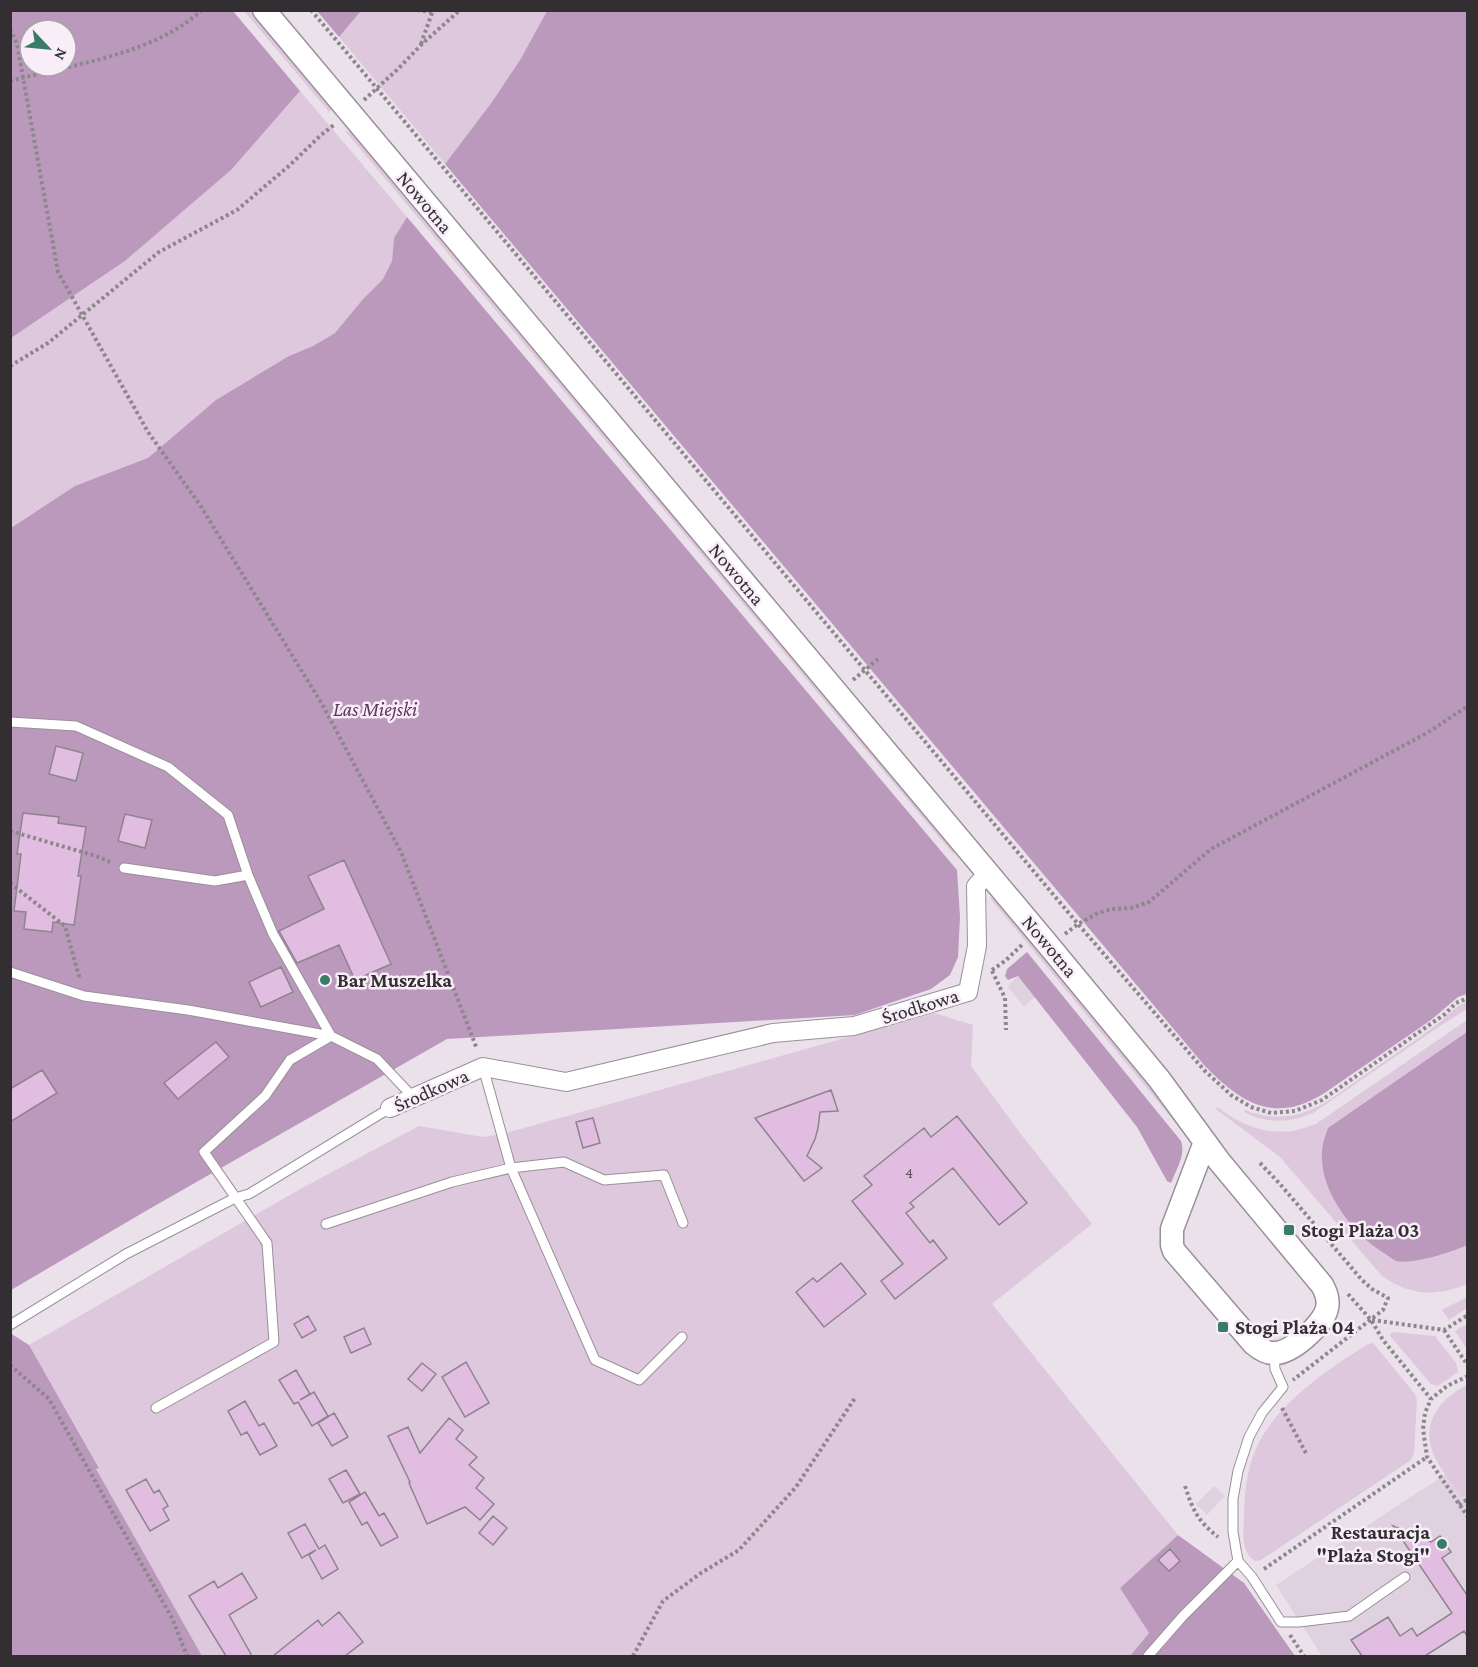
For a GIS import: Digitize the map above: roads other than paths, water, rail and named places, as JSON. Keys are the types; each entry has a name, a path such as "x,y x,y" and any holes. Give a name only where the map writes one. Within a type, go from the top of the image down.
{"street":[{"name":"Nowotna","path":"264,10 1050,946 1160,1080 1204,1142 1326,1292 1328,1306 1323,1320 1287,1351 1274,1354"},
{"name":"Środkowa","path":"390,1108 483,1067 566,1082 773,1034 854,1026 968,992 977,946 976,886 988,873"},
{"path":"1204,1142 1172,1229 1172,1245 1174,1251 1254,1344 1261,1350 1274,1354"}],"lane":[{"path":"10,722 76,726 168,768 228,815 248,875 273,934 331,1036"},
{"path":"124,868 215,881 248,875"},
{"path":"10,972 84,996 188,1010 331,1036 377,1059 413,1097"},
{"path":"156,1408 274,1342 267,1243 204,1152 265,1096 290,1060 331,1036"},
{"path":"483,1067 511,1168 595,1360 639,1380 682,1337"},
{"name":"Środkowa","path":"10,1325 126,1254 235,1198 249,1194 390,1108"},
{"path":"326,1224 452,1182 511,1168 564,1162 604,1180 664,1175 683,1223"},
{"path":"1274,1354 1275,1369 1283,1388 1262,1413 1249,1437 1238,1471 1233,1499 1233,1532 1238,1561 1252,1577 1281,1622 1349,1616 1405,1576"},
{"path":"1148,1656 1238,1561"}],"place":[{"name":"Bar Muszelka","path":"325,980"},
{"name":"Stogi Plaża 03","path":"1289,1230"},
{"name":"Stogi Plaża 04","path":"1223,1327"},
{"name":"Restauracja \"Plaża Stogi\"","path":"1442,1544"}],"park label":[{"name":"Las Miejski","path":"375,709"}]}
